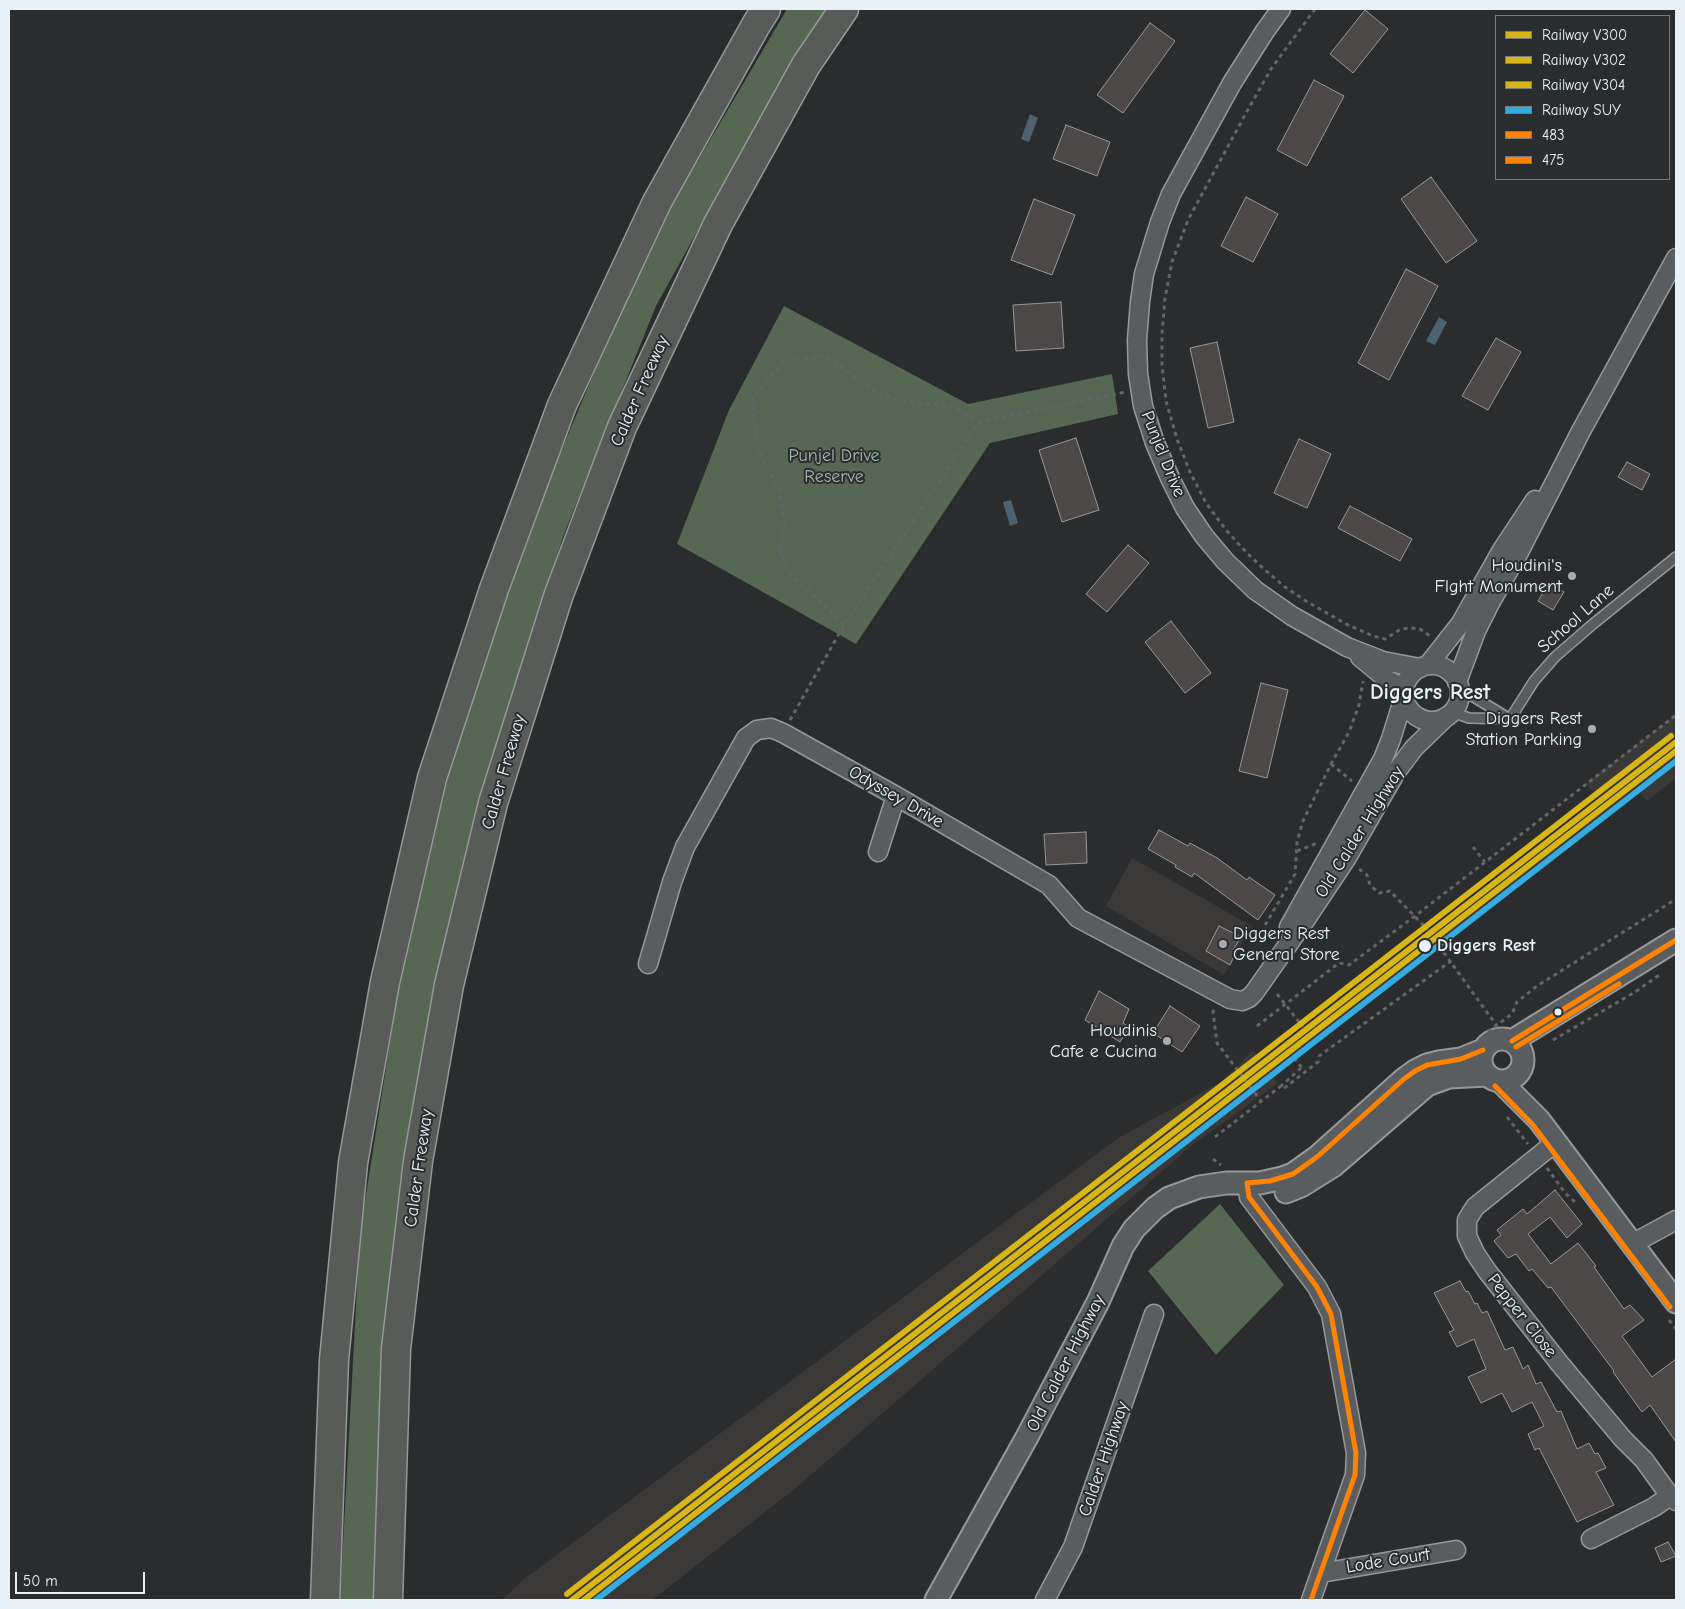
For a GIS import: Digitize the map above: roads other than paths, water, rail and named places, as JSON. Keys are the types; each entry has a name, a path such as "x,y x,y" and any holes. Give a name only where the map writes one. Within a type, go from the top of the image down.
{"highway":[{"path":"324,1600 334,1360 353,1163 385,982 432,778 494,589 562,405 658,202 766,9"},
{"name":"Calder Freeway","path":"388,1600 396,1349 418,1161 449,985 493,804 558,596 622,427 718,224 806,65 844,9"}],"street":[{"name":"Punjel Drive","path":"1281,9 1232,83 1171,194 1160,222 1144,274 1140,302 1137,340 1138,374 1143,406 1155,443 1170,478 1204,536 1225,561 1255,590 1292,616 1367,659 1404,693"},
{"path":"1581,431 1502,550 1461,623 1424,667 1413,673 1407,680 1404,693 1407,706 1420,718 1429,721 1438,720 1449,714 1458,701 1458,685 1476,631 1486,610 1518,554 1581,431 1676,258"},
{"name":"Punjel Drive","path":"1367,659 1424,667"},
{"path":"1424,667 1442,667 1448,671 1458,685"},
{"name":"Old Calder Highway","path":"1258,986 1294,916 1383,759 1391,739 1404,693"},
{"name":"Old Calder Highway","path":"1258,986 1346,859 1396,772 1414,748 1449,714"},
{"name":"Odyssey Drive","path":"648,964 667,898 685,847 746,738 751,733 764,728 771,728 896,796 1049,886 1078,918 1230,999 1242,1001 1249,998 1258,986"},
{"path":"878,852 896,796"},
{"path":"1676,940 1486,1045 1483,1050 1481,1063 1501,1077 1539,1120 1676,1302"},
{"path":"1245,1188 1272,1195 1289,1191 1317,1177 1333,1166 1427,1085 1448,1077 1501,1077 1520,1070 1523,1059 1520,1049 1505,1034"},
{"path":"1098,1302 1138,1243 1169,1212 1205,1197 1222,1195 1293,1174 1317,1157 1404,1079 1416,1071 1427,1065 1461,1059 1483,1050"},
{"name":"Pepper Close","path":"1556,1142 1475,1207 1467,1220 1467,1236 1487,1271 1560,1364 1644,1460 1673,1499 1591,1539"},
{"name":"Old Calder Highway","path":"936,1600 1027,1437 1098,1302 1123,1246 1134,1229 1169,1198 1212,1184 1245,1188"},
{"path":"1245,1188 1317,1287 1331,1314 1356,1453 1355,1476 1311,1600"},
{"path":"1632,1244 1676,1220"},
{"name":"Calder Highway","path":"1045,1600 1073,1547 1154,1314"},
{"name":"Lode Court","path":"1321,1572 1456,1550"}],"lane":[{"name":"School Lane","path":"1510,718 1534,681 1555,657 1676,557"},
{"path":"1458,685 1510,718"},
{"path":"1449,714 1469,718 1510,718"}],"water":[{"path":"1030,114 1038,118 1029,142 1021,139"},
{"path":"1439,317 1447,322 1435,345 1426,341"},
{"path":"1011,500 1018,523 1010,526 1003,502"}],"rail line":[{"name":"V304","path":"567,1594 1671,736"},
{"name":"V300","path":"572,1600 1676,742"},
{"name":"V302","path":"584,1600 1676,751"},
{"name":"SUY","path":"596,1600 1676,761"}],"place":[{"name":"Houdini's Flght Monument","path":"1572,576"},
{"name":"Diggers Rest Station Parking","path":"1592,729"},
{"name":"Diggers Rest General Store","path":"1223,944"},
{"name":"Diggers Rest","path":"1425,946"},
{"name":"Houdinis Cafe e Cucina","path":"1167,1041"}],"district":[{"name":"Diggers Rest","path":"1430,693"}],"park label":[{"name":"Punjel Drive Reserve","path":"834,466"}]}
